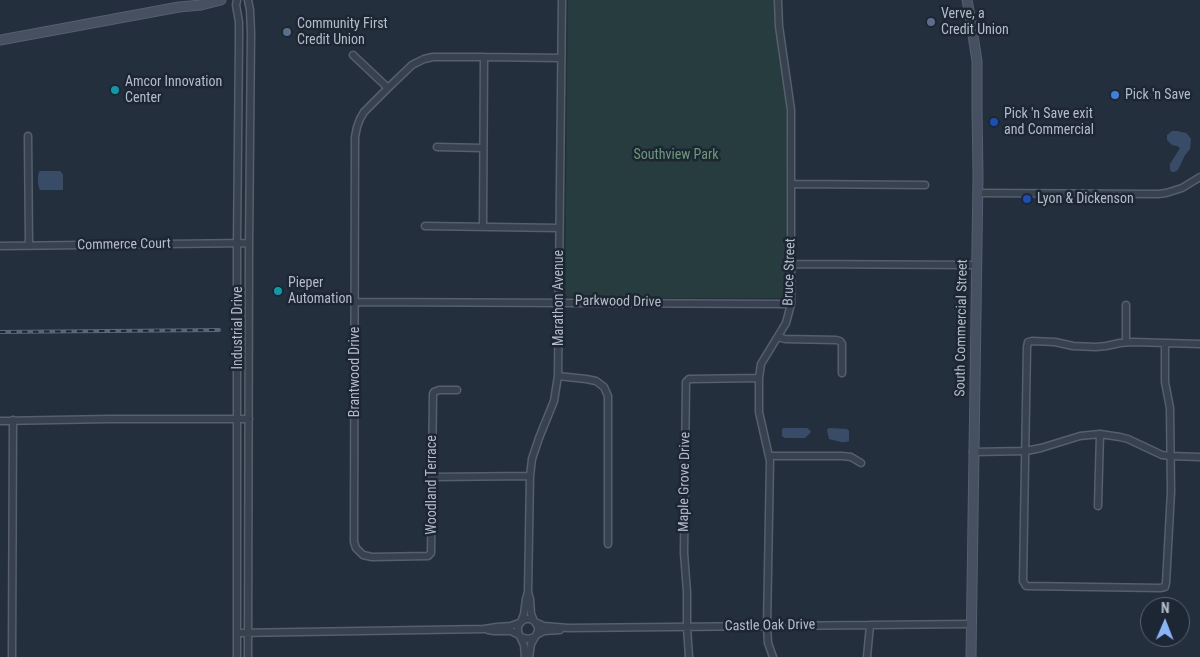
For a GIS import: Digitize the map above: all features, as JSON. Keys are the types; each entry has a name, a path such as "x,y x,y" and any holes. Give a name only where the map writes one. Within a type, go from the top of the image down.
{"main road":[{"path":"179,7 195,0"},
{"path":"0,40 221,0"},
{"name":"South Commercial Street","path":"967,0 977,61 978,193 971,657"}],"street":[{"name":"Industrial Drive","path":"237,0 239,31 237,657"},
{"name":"Industrial Drive","path":"248,0 251,34 248,657"},
{"name":"Marathon Avenue","path":"520,622 524,614 528,592 530,476 535,448 554,401 558,376 562,0"},
{"name":"Bruce Street","path":"773,657 768,643 769,456 760,418 760,378 761,364 786,323 791,304 792,184 791,102 779,26 778,0"},
{"path":"354,54 388,88"},
{"name":"Brantwood Drive","path":"356,548 354,542 356,131 362,115 412,65 424,59 433,57 561,58"},
{"path":"483,226 484,57"},
{"path":"28,136 29,246"},
{"path":"437,147 483,148"},
{"path":"978,193 1158,194 1182,188 1200,177"},
{"path":"792,184 925,185"},
{"path":"425,226 559,228"},
{"name":"Commerce Court","path":"0,246 249,243"},
{"path":"790,264 976,265"},
{"name":"Parkwood Drive","path":"355,302 791,304"},
{"path":"1126,305 1126,342"},
{"path":"778,337 785,339 840,341 842,344 842,373"},
{"path":"1165,343 1165,382 1170,408 1170,507 1165,587 1029,587 1025,585 1023,581 1028,342 1055,342 1073,346 1096,347 1126,342 1165,343 1200,344"},
{"path":"558,376 596,381 604,387 608,396 608,544"},
{"name":"Maple Grove Drive","path":"689,657 684,553 686,382 689,379 760,378"},
{"name":"Woodland Terrace","path":"356,548 363,555 372,557 430,555 432,550 432,394 438,390 457,390"},
{"path":"0,421 167,418 249,420"},
{"path":"12,657 13,420"},
{"path":"974,452 1026,451 1080,436 1100,434 1120,436 1162,455 1200,457"},
{"path":"1098,506 1100,434"},
{"path":"769,456 842,456 851,457 861,463"},
{"path":"432,477 530,476"},
{"name":"Marathon Avenue","path":"528,592 531,614 535,622"},
{"path":"237,633 484,629 511,626 527,619 535,622 538,629 527,657"},
{"path":"520,622 517,629 524,643 527,657"},
{"name":"Castle Oak Drive","path":"535,622 544,626 568,628 971,624"},
{"path":"867,657 870,625"},
{"name":"Castle Oak Drive","path":"535,636 544,631 568,628"},
{"path":"484,629 494,632 511,631 528,639 535,636"}],"green space":[{"name":"Southview Park","path":"568,0 774,0 775,25 786,101 787,123 785,292 783,297 648,298 569,297 565,295"}],"water":[{"path":"1172,131 1186,133 1191,139 1190,149 1178,170 1174,172 1170,170 1170,164 1180,148 1172,145 1167,140 1167,135"},
{"path":"40,171 60,171 63,174 63,190 40,190 38,176"},
{"path":"807,428 811,431 805,438 785,438 782,436 782,429"},
{"path":"829,428 847,429 849,431 849,441 841,442 829,439 827,430"}],"railway":[{"path":"0,332 219,330"}],"place":[{"name":"Verve, a Credit Union","path":"931,22"},
{"name":"Community First Credit Union","path":"287,32"},
{"name":"Amcor Innovation Center","path":"115,90"},
{"name":"Pick 'n Save","path":"1115,95"},
{"name":"Pick 'n Save exit and Commercial","path":"994,122"},
{"name":"Lyon & Dickenson","path":"1027,199"},
{"name":"Pieper Automation","path":"278,291"}]}
